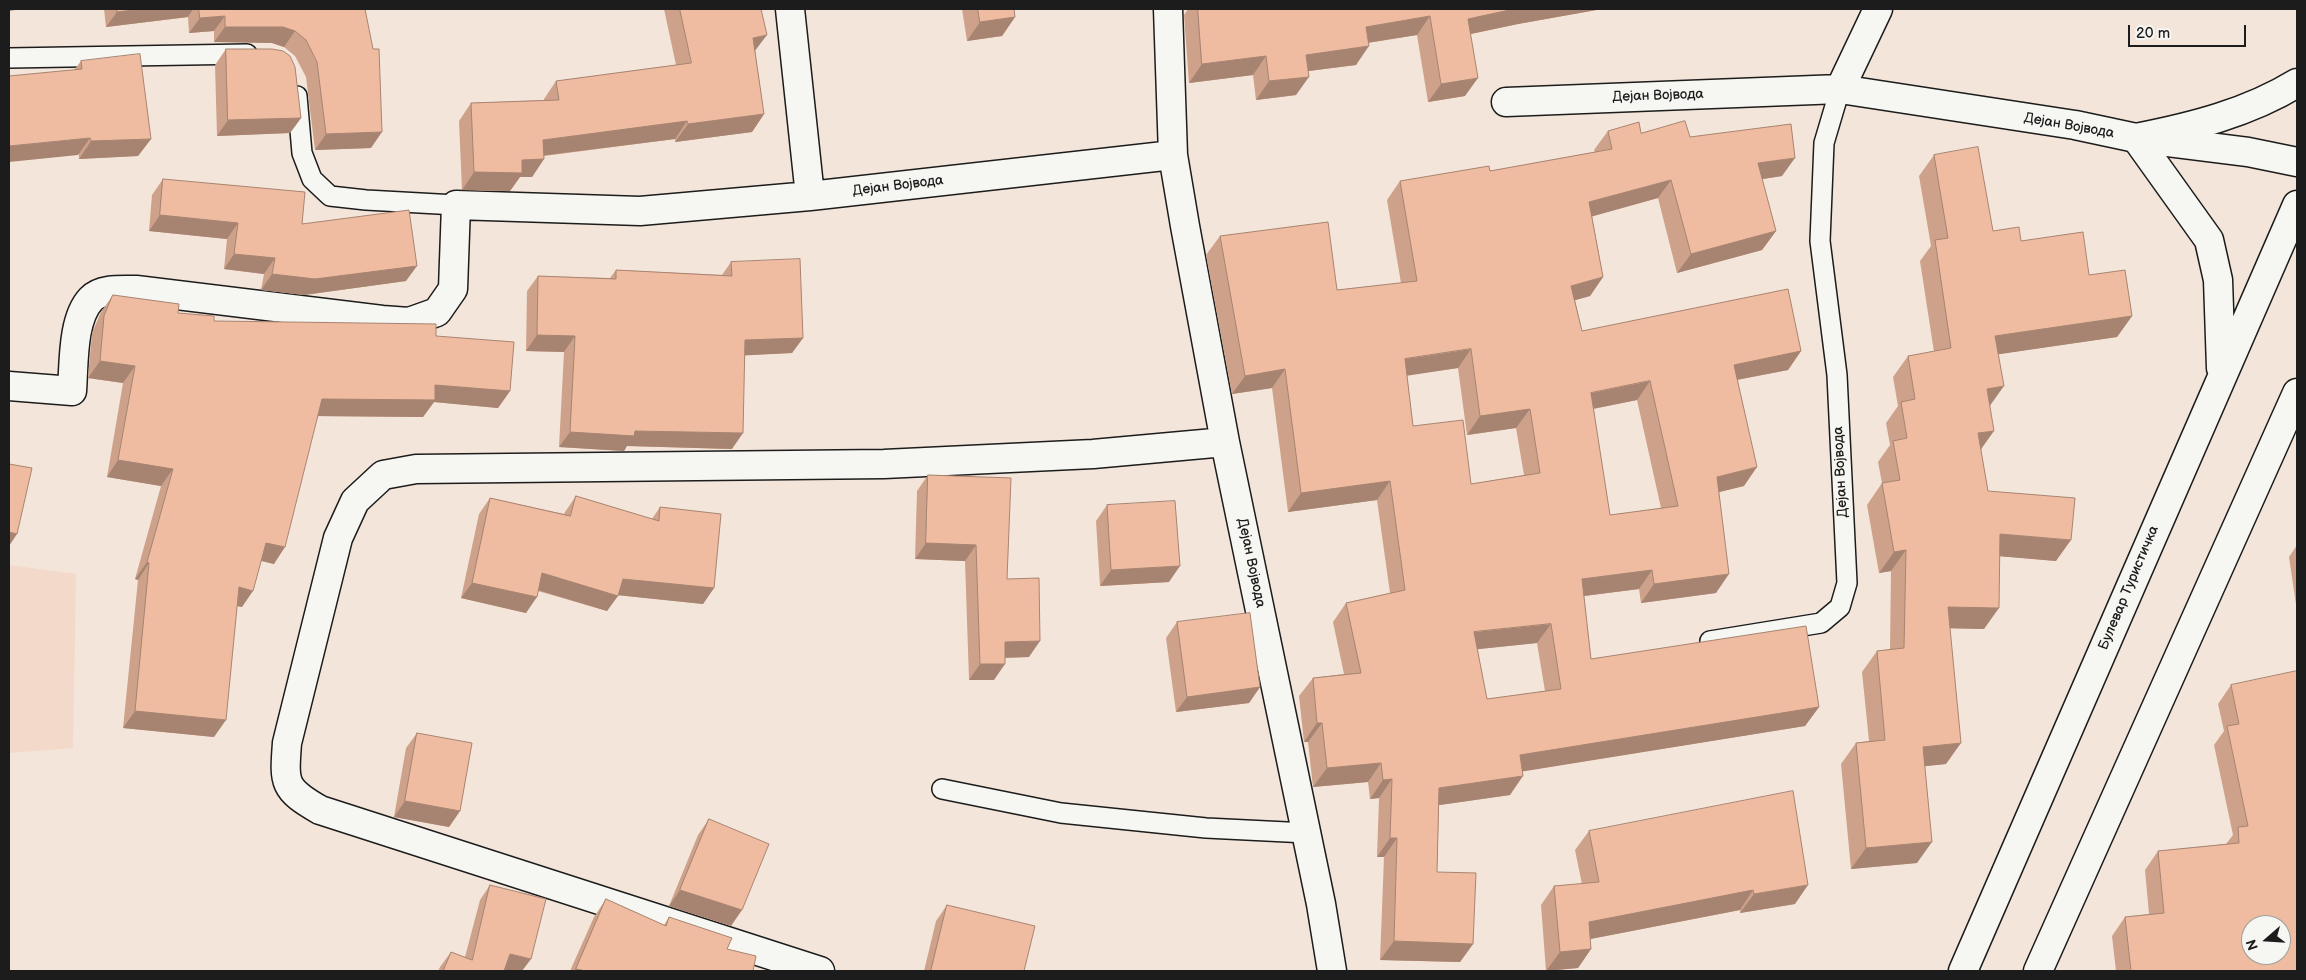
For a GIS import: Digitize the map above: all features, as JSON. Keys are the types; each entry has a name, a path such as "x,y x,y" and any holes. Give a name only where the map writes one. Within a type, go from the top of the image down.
{"street":[{"path":"790,9 810,196"},
{"name":"Дејан Војвода","path":"1168,9 1173,155 1225,442 1307,833 1332,971"},
{"name":"Дејан Војвода","path":"1840,90 1878,9"},
{"path":"2221,375 2218,280 2209,240 2136,138 2173,131 2229,114 2273,98 2297,83"},
{"name":"Дејан Војвода","path":"1506,102 1840,90 2075,125 2136,138 2248,152 2297,162"},
{"name":"Дејан Војвода","path":"456,205 640,211 810,196 1173,155"},
{"path":"9,386 72,391 78,321 91,299 110,290 136,290 409,322 437,312 453,289 456,205"},
{"name":"Булевар Туристичка","path":"1962,971 2221,375 2297,205"},
{"path":"2038,971 2296,398"},
{"path":"820,971 320,810 296,796 285,775 287,743 338,538 355,501 383,476 416,469 884,464 1093,454 1225,442"}],"lane":[{"path":"9,58 262,54"},
{"path":"294,76 302,153 312,179 330,196 456,205"},
{"name":"Дејан Војвода","path":"1694,644 1821,623 1840,607 1847,583 1836,375 1820,241 1824,143 1840,90"},
{"path":"942,789 1061,813 1206,828 1307,833"}],"shaded area":[{"path":"9,565 76,574 73,748 9,753"}],"building":[{"path":"117,9 141,9 117,12"},
{"path":"199,9 365,9 373,49 379,49 382,132 326,134 317,62 306,40 295,31 283,27 225,27 225,16 200,18"},
{"path":"680,9 761,9 767,35 753,38 764,114 688,124 687,121 543,140 544,159 522,160 522,173 474,172 471,103 559,100 556,81 691,63"},
{"path":"978,9 1014,9 1015,17 980,22"},
{"path":"1198,9 1514,9 1468,19 1478,78 1441,84 1430,16 1366,27 1369,46 1306,55 1309,77 1269,81 1266,56 1202,64"},
{"path":"226,49 272,49 283,51 290,56 295,67 301,118 228,120"},
{"path":"140,54 151,139 91,141 90,138 9,146 9,76 82,69 81,61"},
{"path":"1685,121 1690,137 1791,124 1795,158 1758,163 1776,231 1691,254 1671,180 1589,202 1603,277 1571,286 1582,331 1788,289 1801,351 1734,365 1757,467 1717,477 1729,574 1654,584 1652,570 1582,579 1591,659 1806,626 1819,707 1520,755 1523,776 1439,788 1437,872 1476,873 1473,944 1394,941 1397,838 1390,838 1392,779 1383,780 1381,763 1327,768 1322,723 1317,723 1313,678 1361,673 1346,603 1405,590 1390,481 1301,493 1285,369 1245,376 1220,236 1328,222 1337,290 1417,281 1400,181 1489,166 1490,171 1612,149 1608,131 1639,122 1641,133","holes":["1471,349 1480,416 1530,409 1540,473 1471,484 1463,420 1413,426 1405,359","1650,381 1678,506 1610,515 1591,393","1551,624 1561,689 1487,699 1474,632"]},
{"path":"1978,147 1993,231 2019,227 2021,241 2083,232 2089,275 2125,270 2132,316 1995,336 2004,386 1987,389 1994,431 1978,433 1988,491 2075,498 2071,540 2000,534 1999,608 1948,607 1961,743 1923,747 1932,842 1866,848 1856,743 1885,740 1877,651 1904,648 1906,550 1894,552 1882,483 1900,480 1893,441 1907,438 1901,402 1915,399 1908,356 1951,348 1935,240 1948,238 1934,155"},
{"path":"163,179 305,192 302,224 409,210 417,266 315,279 272,274 275,258 234,254 238,223 160,215"},
{"path":"800,259 803,338 745,340 743,433 635,431 634,436 570,432 575,336 537,335 538,276 616,279 616,270 732,276 731,262"},
{"path":"113,295 179,304 178,313 214,316 214,321 436,324 436,336 514,342 510,391 435,385 435,400 322,399 285,547 266,543 253,591 239,587 226,720 135,711 149,563 147,562 173,469 118,460 135,366 100,361 104,316"},
{"path":"9,464 32,468 17,534 9,532"},
{"path":"928,475 1011,478 1007,579 1039,578 1040,641 1005,642 1005,664 980,664 976,545 926,543"},
{"path":"576,496 659,521 660,507 721,514 714,588 623,579 618,596 542,573 537,597 472,583 490,498 570,516"},
{"path":"1175,501 1180,566 1111,570 1107,505"},
{"path":"1250,613 1260,687 1187,697 1177,622"},
{"path":"2297,671 2297,971 2131,971 2125,917 2164,913 2158,851 2239,843 2238,827 2248,826 2227,726 2239,724 2231,685"},
{"path":"417,733 472,743 460,811 405,801"},
{"path":"1793,791 1808,885 1754,894 1753,890 1589,922 1591,949 1560,952 1554,886 1599,882 1589,831"},
{"path":"709,819 769,844 742,910 680,890"},
{"path":"490,885 546,899 531,959 510,954 504,971 443,971 451,952 472,960"},
{"path":"606,899 666,926 669,917 732,938 727,949 756,956 753,971 586,971 576,969"},
{"path":"947,905 1035,926 1024,971 931,971"}]}
